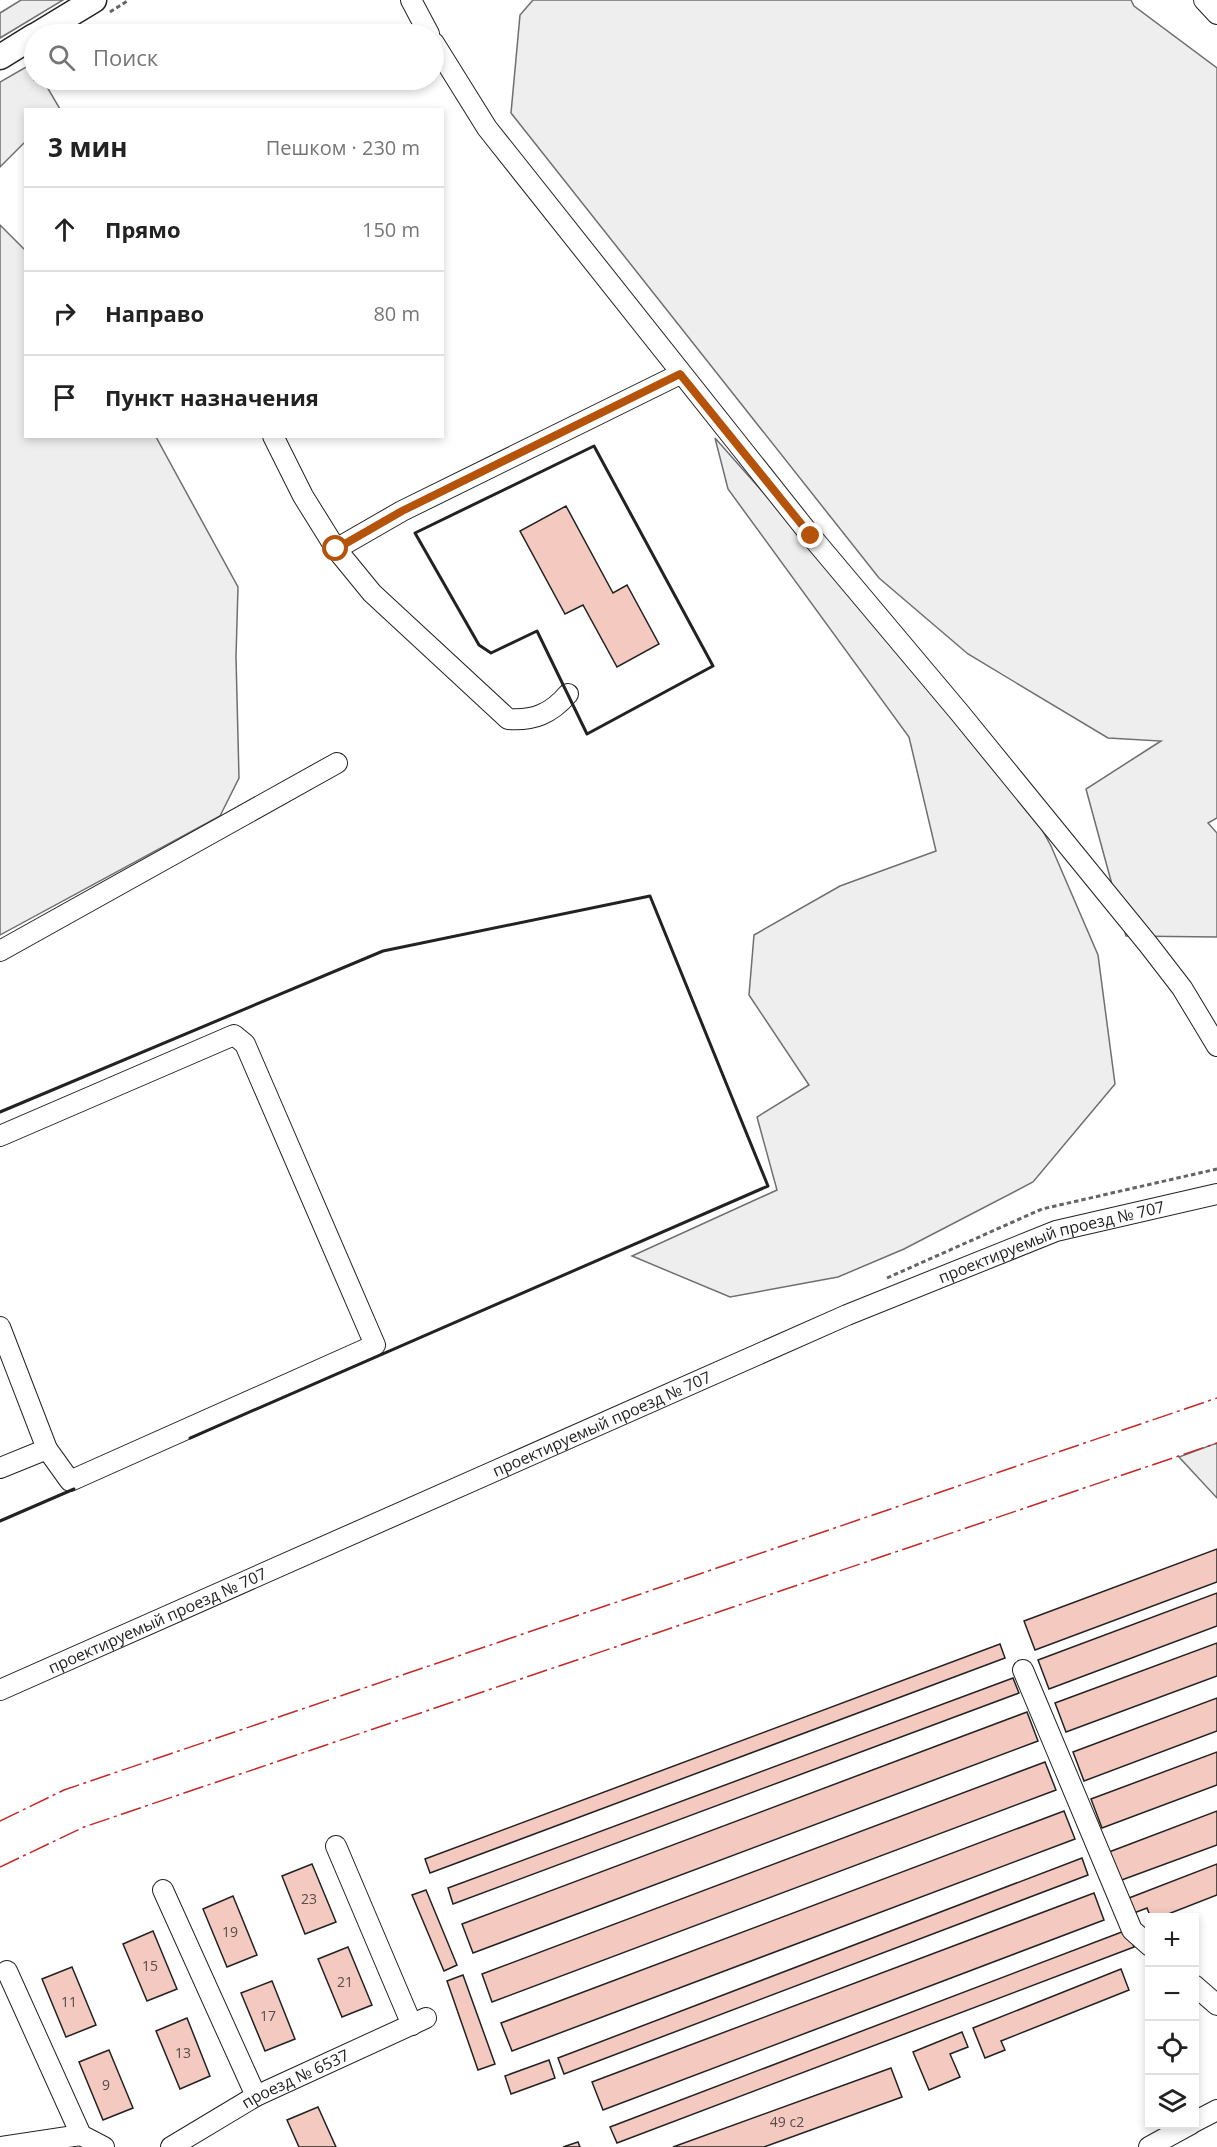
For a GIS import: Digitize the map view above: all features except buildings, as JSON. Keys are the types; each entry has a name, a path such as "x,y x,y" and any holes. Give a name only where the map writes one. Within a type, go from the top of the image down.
{"main road":[{"path":"54,24 94,0"},
{"path":"0,57 24,42"}],"street":[{"path":"411,0 424,24"},
{"path":"1204,0 1217,14"},
{"path":"444,59 487,128 680,374 1148,944 1182,988 1217,1046"},
{"path":"336,549 402,511 680,374"},
{"path":"274,438 303,496 336,549 372,593 420,640 508,719 528,720 558,706 568,694"},
{"path":"0,951 337,763"},
{"path":"0,1136 234,1035 245,1044 375,1345 70,1481 47,1449 0,1327"},
{"name":"проектируемый проезд № 707","path":"0,1690 858,1311 1056,1231 1217,1194"},
{"path":"0,1468 47,1449"},
{"path":"1023,1671 1132,1930 1145,1942"},
{"name":"проезд № 6537","path":"171,2147 256,2096 419,2021 336,1846"},
{"path":"163,1890 256,2096"},
{"path":"7,1971 81,2135"},
{"path":"1199,1989 1217,2005"},
{"path":"1199,2120 1217,2110"},
{"path":"1149,2147 1182,2129"},
{"path":"0,2147 81,2135 104,2147"}],"shaded area":[{"path":"21,0 63,0 0,38 0,13"},
{"path":"533,0 1131,0 1134,6 1217,68 1217,818 1208,823 1217,833 1217,937 1126,936 1086,789 1161,741 1108,738 968,654 879,578 511,113 520,15"},
{"path":"24,68 24,90 49,90 59,108 24,108 24,143 0,167 0,82"},
{"path":"0,225 24,249 24,438 157,438 238,587 236,657 239,778 220,816 0,935"},
{"path":"715,438 1010,771 1051,846 1098,955 1115,1084 1033,1182 904,1249 838,1277 730,1297 632,1256 777,1190 757,1117 809,1085 749,995 754,935 840,886 936,851 909,737 728,489"},
{"path":"1217,1443 1217,1498 1179,1457"}],"wall":[{"path":"594,446 713,666 587,734 537,631 491,653 479,645 415,533 594,446"},
{"path":"0,1112 383,951 650,896 768,1186 190,1438"},
{"path":"0,1521 74,1489"}],"power":[{"path":"0,1821 64,1790 1217,1398"},
{"path":"0,1867 84,1827 1217,1443"}],"route":[{"path":"336,549 402,511 680,374 811,536"}]}
